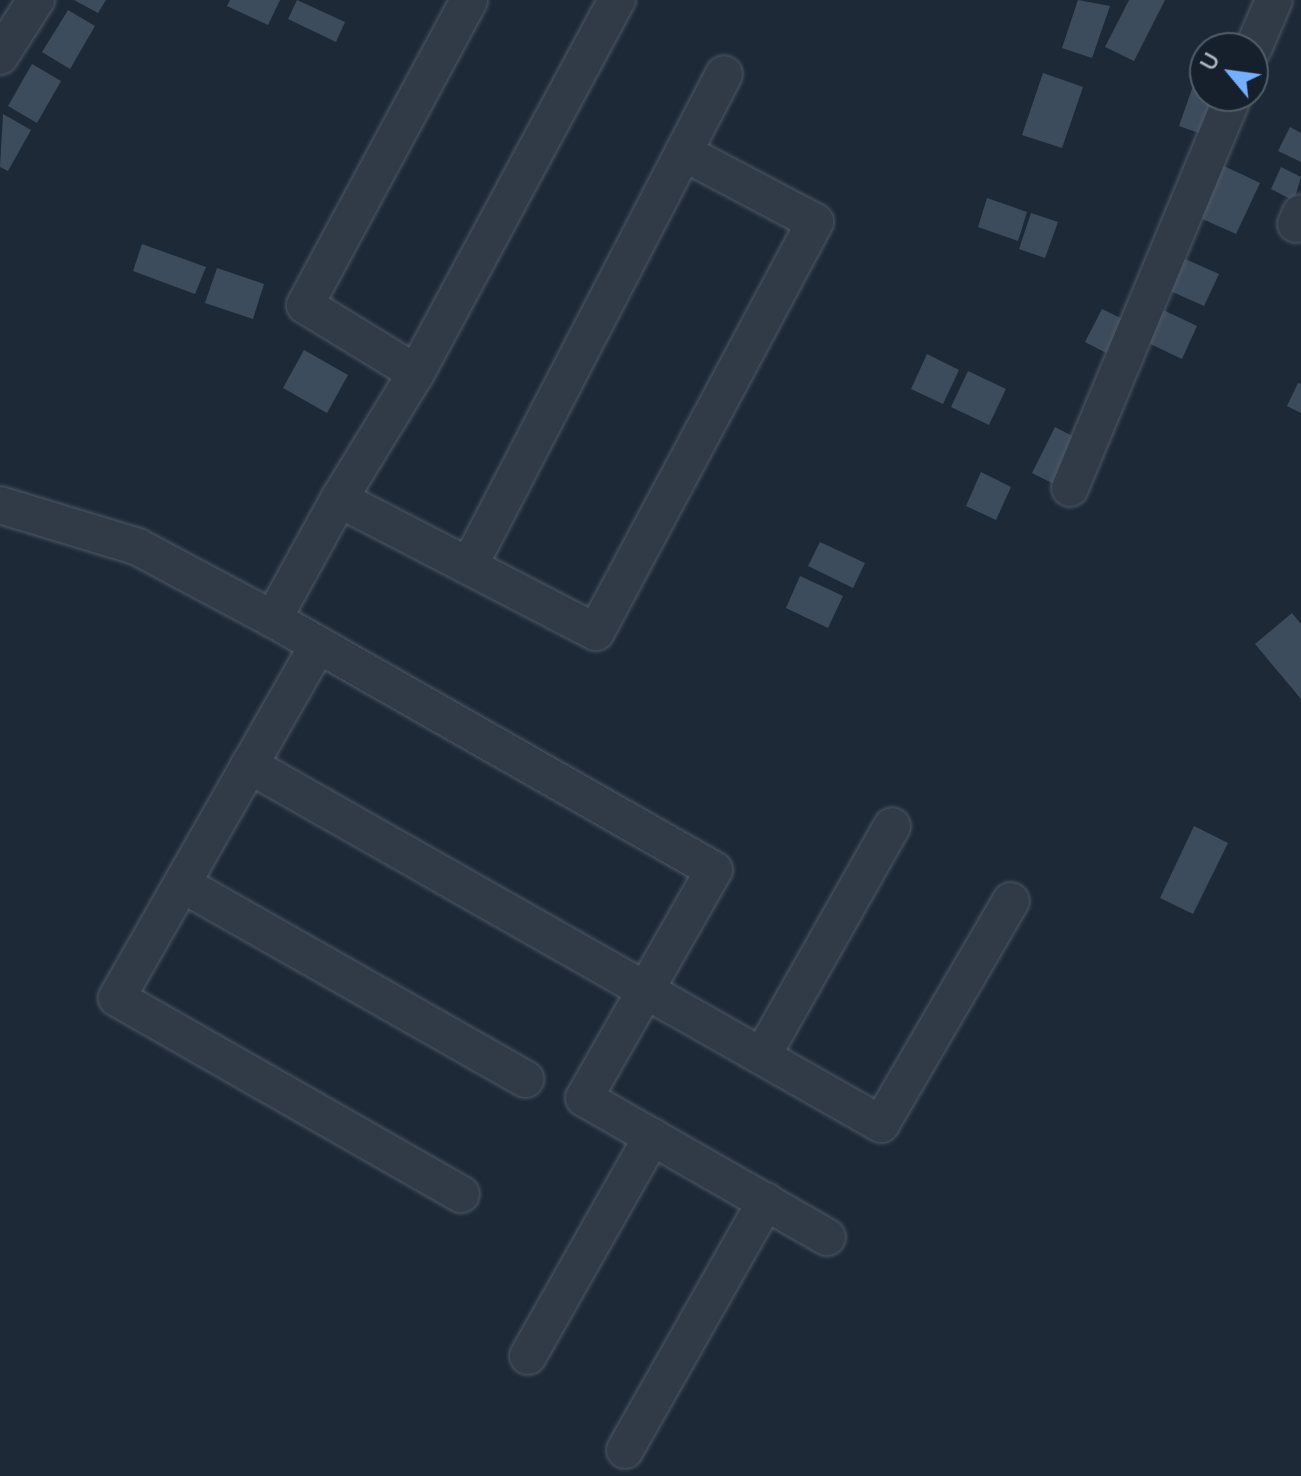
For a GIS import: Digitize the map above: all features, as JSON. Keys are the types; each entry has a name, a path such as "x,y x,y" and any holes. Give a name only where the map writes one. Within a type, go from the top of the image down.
{"street":[{"path":"4,41 36,0"},
{"path":"416,373 305,305 469,0"},
{"path":"273,619 339,499 416,373 617,0"},
{"path":"1260,32 1274,0"},
{"path":"469,566 724,74"},
{"path":"1070,488 1226,112"},
{"path":"339,499 596,632 815,222 683,152"},
{"path":"0,505 138,547 273,619 714,870 584,1098 827,1237"},
{"path":"318,645 117,998 461,1194"},
{"path":"249,765 881,1124 1011,901"},
{"path":"762,1056 892,826"},
{"path":"182,884 525,1079"},
{"path":"528,1356 652,1137"},
{"path":"625,1450 766,1201"}],"building":[{"path":"74,0 106,0 98,13"},
{"path":"230,0 280,0 268,25 227,6"},
{"path":"297,0 345,22 336,42 288,19"},
{"path":"1078,0 1110,6 1092,58 1062,48"},
{"path":"1129,0 1165,0 1134,61 1105,47"},
{"path":"68,10 95,26 70,69 42,52"},
{"path":"32,64 61,81 37,123 8,106"},
{"path":"1043,73 1083,87 1062,148 1022,135"},
{"path":"1189,97 1189,112 1218,112 1213,138 1179,126"},
{"path":"3,114 31,130 8,171 0,167"},
{"path":"1290,127 1301,133 1301,162 1278,151"},
{"path":"1222,165 1260,183 1236,234 1198,217"},
{"path":"1281,167 1301,177 1294,201 1271,189"},
{"path":"987,198 1027,212 1018,241 978,227"},
{"path":"1031,213 1058,222 1045,258 1019,249"},
{"path":"142,244 206,267 195,294 133,271"},
{"path":"1183,258 1219,274 1204,306 1168,290"},
{"path":"217,268 264,284 253,319 205,303"},
{"path":"1157,307 1197,326 1182,359 1142,340"},
{"path":"1102,309 1127,321 1110,355 1085,342"},
{"path":"304,350 348,375 327,413 283,388"},
{"path":"927,354 959,370 943,404 911,389"},
{"path":"968,371 1006,389 989,425 951,407"},
{"path":"1298,383 1301,384 1301,413 1287,406"},
{"path":"1055,427 1082,441 1060,487 1032,473"},
{"path":"981,472 1011,487 996,520 966,506"},
{"path":"820,542 865,563 853,588 808,566"},
{"path":"800,576 843,596 828,628 786,608"},
{"path":"1292,613 1301,624 1301,699 1255,644"},
{"path":"1194,826 1228,843 1193,914 1160,898"}]}
